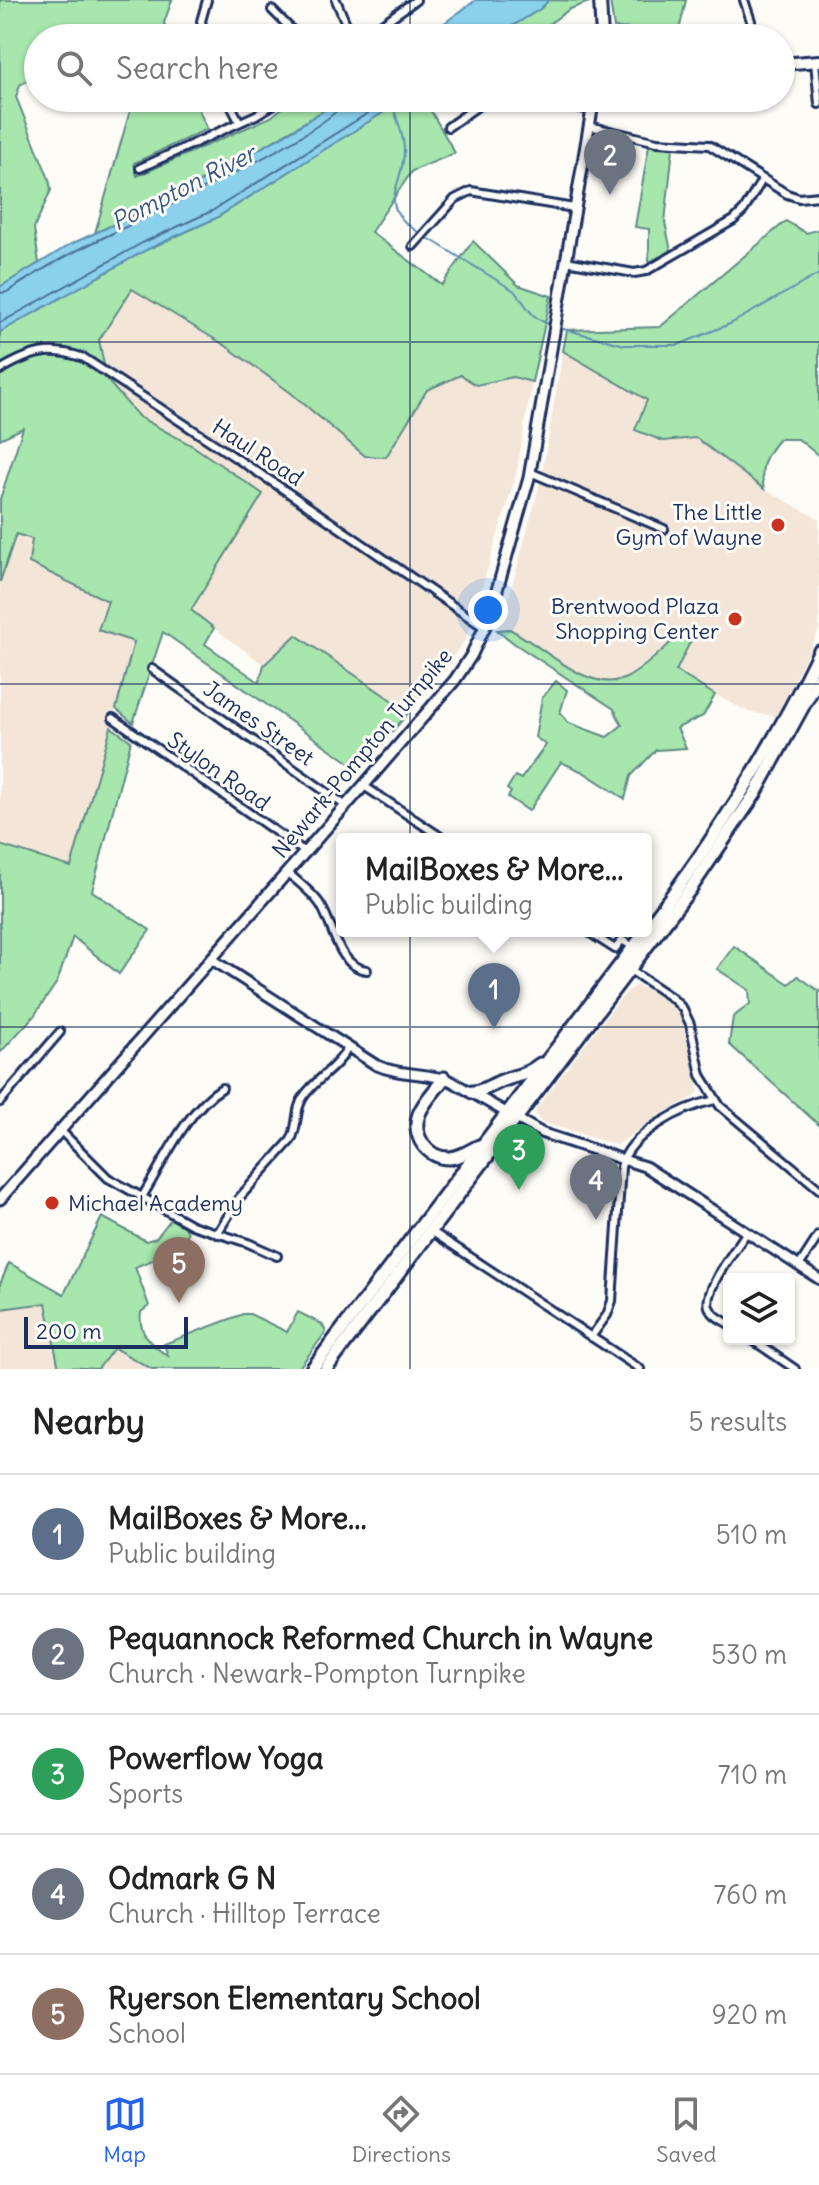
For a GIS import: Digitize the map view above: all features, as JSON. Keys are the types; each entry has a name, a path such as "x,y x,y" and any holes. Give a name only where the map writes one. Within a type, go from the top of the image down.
{"highway":[{"path":"652,923 745,788 819,652"},
{"path":"312,1369 483,1144 511,1116 630,970 733,828 781,749 819,677"},
{"path":"326,1369 431,1231 553,1053 641,937"},
{"path":"472,1092 518,1078 553,1053"},
{"path":"444,1078 419,1113 416,1127 420,1140 430,1152 448,1158 463,1155 483,1144"}],"main road":[{"path":"600,0 601,24"},
{"path":"795,63 817,62"},
{"name":"Newark-Pompton Turnpike","path":"0,1199 364,786 455,680 471,656 485,628 530,472 592,112"}],"street":[{"path":"202,24 207,0"},
{"path":"336,0 346,24"},
{"path":"382,24 416,0"},
{"path":"744,0 751,24"},
{"path":"272,10 286,24"},
{"path":"817,62 819,104"},
{"path":"234,112 239,121"},
{"path":"140,168 262,112"},
{"path":"448,127 469,112"},
{"path":"589,126 657,142 709,145 791,196 819,196"},
{"path":"566,261 634,273 646,271 734,220 744,210 762,180"},
{"path":"413,246 455,199 471,191 574,208"},
{"name":"Haul Road","path":"0,370 20,359 51,350 84,358 277,485 485,628"},
{"path":"530,472 664,529"},
{"name":"James Street","path":"152,669 346,806"},
{"name":"Stylon Road","path":"113,718 305,852"},
{"path":"364,786 435,833"},
{"path":"287,872 319,902 344,955 354,966 367,970"},
{"path":"596,937 615,949 622,940 633,947"},
{"path":"211,959 348,1048 391,1071 444,1078 561,1140 623,1159 662,1176 819,1279"},
{"path":"630,970 683,1009 690,1024 701,1075 715,1100 733,1119 819,1189"},
{"path":"0,1102 60,1032"},
{"path":"217,1234 239,1198 291,1140 302,1098 332,1069 348,1048"},
{"path":"142,1197 194,1113 222,1088"},
{"path":"591,1337 607,1315 612,1301 623,1159 641,1138 666,1120 689,1107 715,1100"},
{"path":"60,1130 102,1173 142,1197 192,1225 277,1256"},
{"path":"431,1231 640,1369"},
{"path":"723,1320 712,1313 708,1299 712,1287 747,1232"},
{"path":"799,1266 819,1235"},
{"path":"760,1345 795,1369"}],"shaded area":[{"path":"132,288 226,346 291,393 365,456 386,457 427,390 462,375 476,385 513,377 532,382 516,475 466,639 409,712 297,635 264,665 191,611 220,464 140,417 107,380 99,340"},
{"path":"563,351 647,400 635,430 663,441 696,438 764,489 819,519 819,630 776,716 749,712 675,671 691,639 676,638 630,676 612,683 585,678 524,636 509,629 497,630 541,480"},
{"path":"15,534 32,539 30,563 108,601 135,642 71,868 0,845 0,582"},
{"path":"636,985 659,995 681,1016 699,1091 617,1145 541,1122 536,1109 623,995"},
{"path":"46,1302 59,1368 75,1365 83,1369 0,1369 0,1309"},
{"path":"114,1348 152,1369 98,1369"}],"green space":[{"path":"0,0 172,0 164,24 24,24 24,83 16,97 51,190 34,228 39,263 0,287"},
{"path":"549,0 592,1 570,9 549,24 516,24"},
{"path":"610,0 686,0 681,24 613,24"},
{"path":"130,112 200,112 207,129 134,163 137,176 277,112 320,112 222,170 95,233"},
{"path":"384,112 432,112 455,153 412,171 371,232 442,285 473,241 518,285 551,296 532,382 513,377 476,385 461,375 427,390 386,457 365,456 291,393 226,346 132,289 99,340 107,380 139,417 193,446 263,494 191,610 214,628 205,644 259,682 264,665 296,635 409,712 360,770 163,632 133,723 116,709 134,642 98,630 108,601 29,563 32,539 16,534 0,582 0,499 23,428 0,439 0,332 146,250 216,218"},
{"path":"649,145 673,148 665,222 671,251 649,262 649,229 635,227"},
{"path":"786,221 806,233 819,229 819,456 798,439 779,439 764,462 764,489 696,438 663,441 635,430 647,400 563,351 567,330 660,327"},
{"path":"509,629 581,674 596,680 611,681 633,674 676,638 692,638 676,671 715,695 703,716 677,728 686,748 656,750 631,776 625,799 561,762 529,811 508,797 511,792 507,789 515,776 521,779 546,745 535,737 542,698 556,681 567,690 560,713 569,723 607,737 622,725 614,709 497,630"},
{"path":"111,727 131,741 92,891 150,930 119,974 73,937 57,982 34,1016 0,1053 0,845 71,867"},
{"path":"734,946 789,984 798,976 819,991 819,1125 729,1044 733,1017 750,1004 749,990 717,969"},
{"path":"102,1217 146,1241 156,1238 171,1219 185,1227 188,1233 180,1249 135,1267 149,1306 141,1312 144,1333 168,1356 164,1344 243,1314 250,1314 287,1332 298,1312 322,1324 326,1332 298,1369 152,1369 114,1348 98,1369 59,1369 46,1303 0,1309 0,1284 9,1263 64,1294"}],"water":[{"path":"476,0 549,0 516,24 443,24"},
{"path":"321,112 384,112 216,218 146,250 0,332 0,287 71,244 168,200"}],"waterway":[{"path":"395,112 404,150 394,204 397,213 418,232"},
{"path":"428,238 513,290 532,313 549,324"},
{"path":"560,328 625,345 678,345 732,323 819,274"}],"place":[{"name":"Pequannock Reformed Church in Wayne","path":"610,195"},
{"name":"The Little Gym of Wayne","path":"778,525"},
{"name":"Brentwood Plaza Shopping Center","path":"735,619"},
{"name":"MailBoxes & More...","path":"494,1029"},
{"name":"Powerflow Yoga","path":"519,1190"},
{"name":"Michael Academy","path":"52,1203"},
{"name":"Odmark G N","path":"596,1220"},
{"name":"Ryerson Elementary School","path":"179,1303"}],"water label":[{"name":"Pompton River","path":"183,187"}]}
